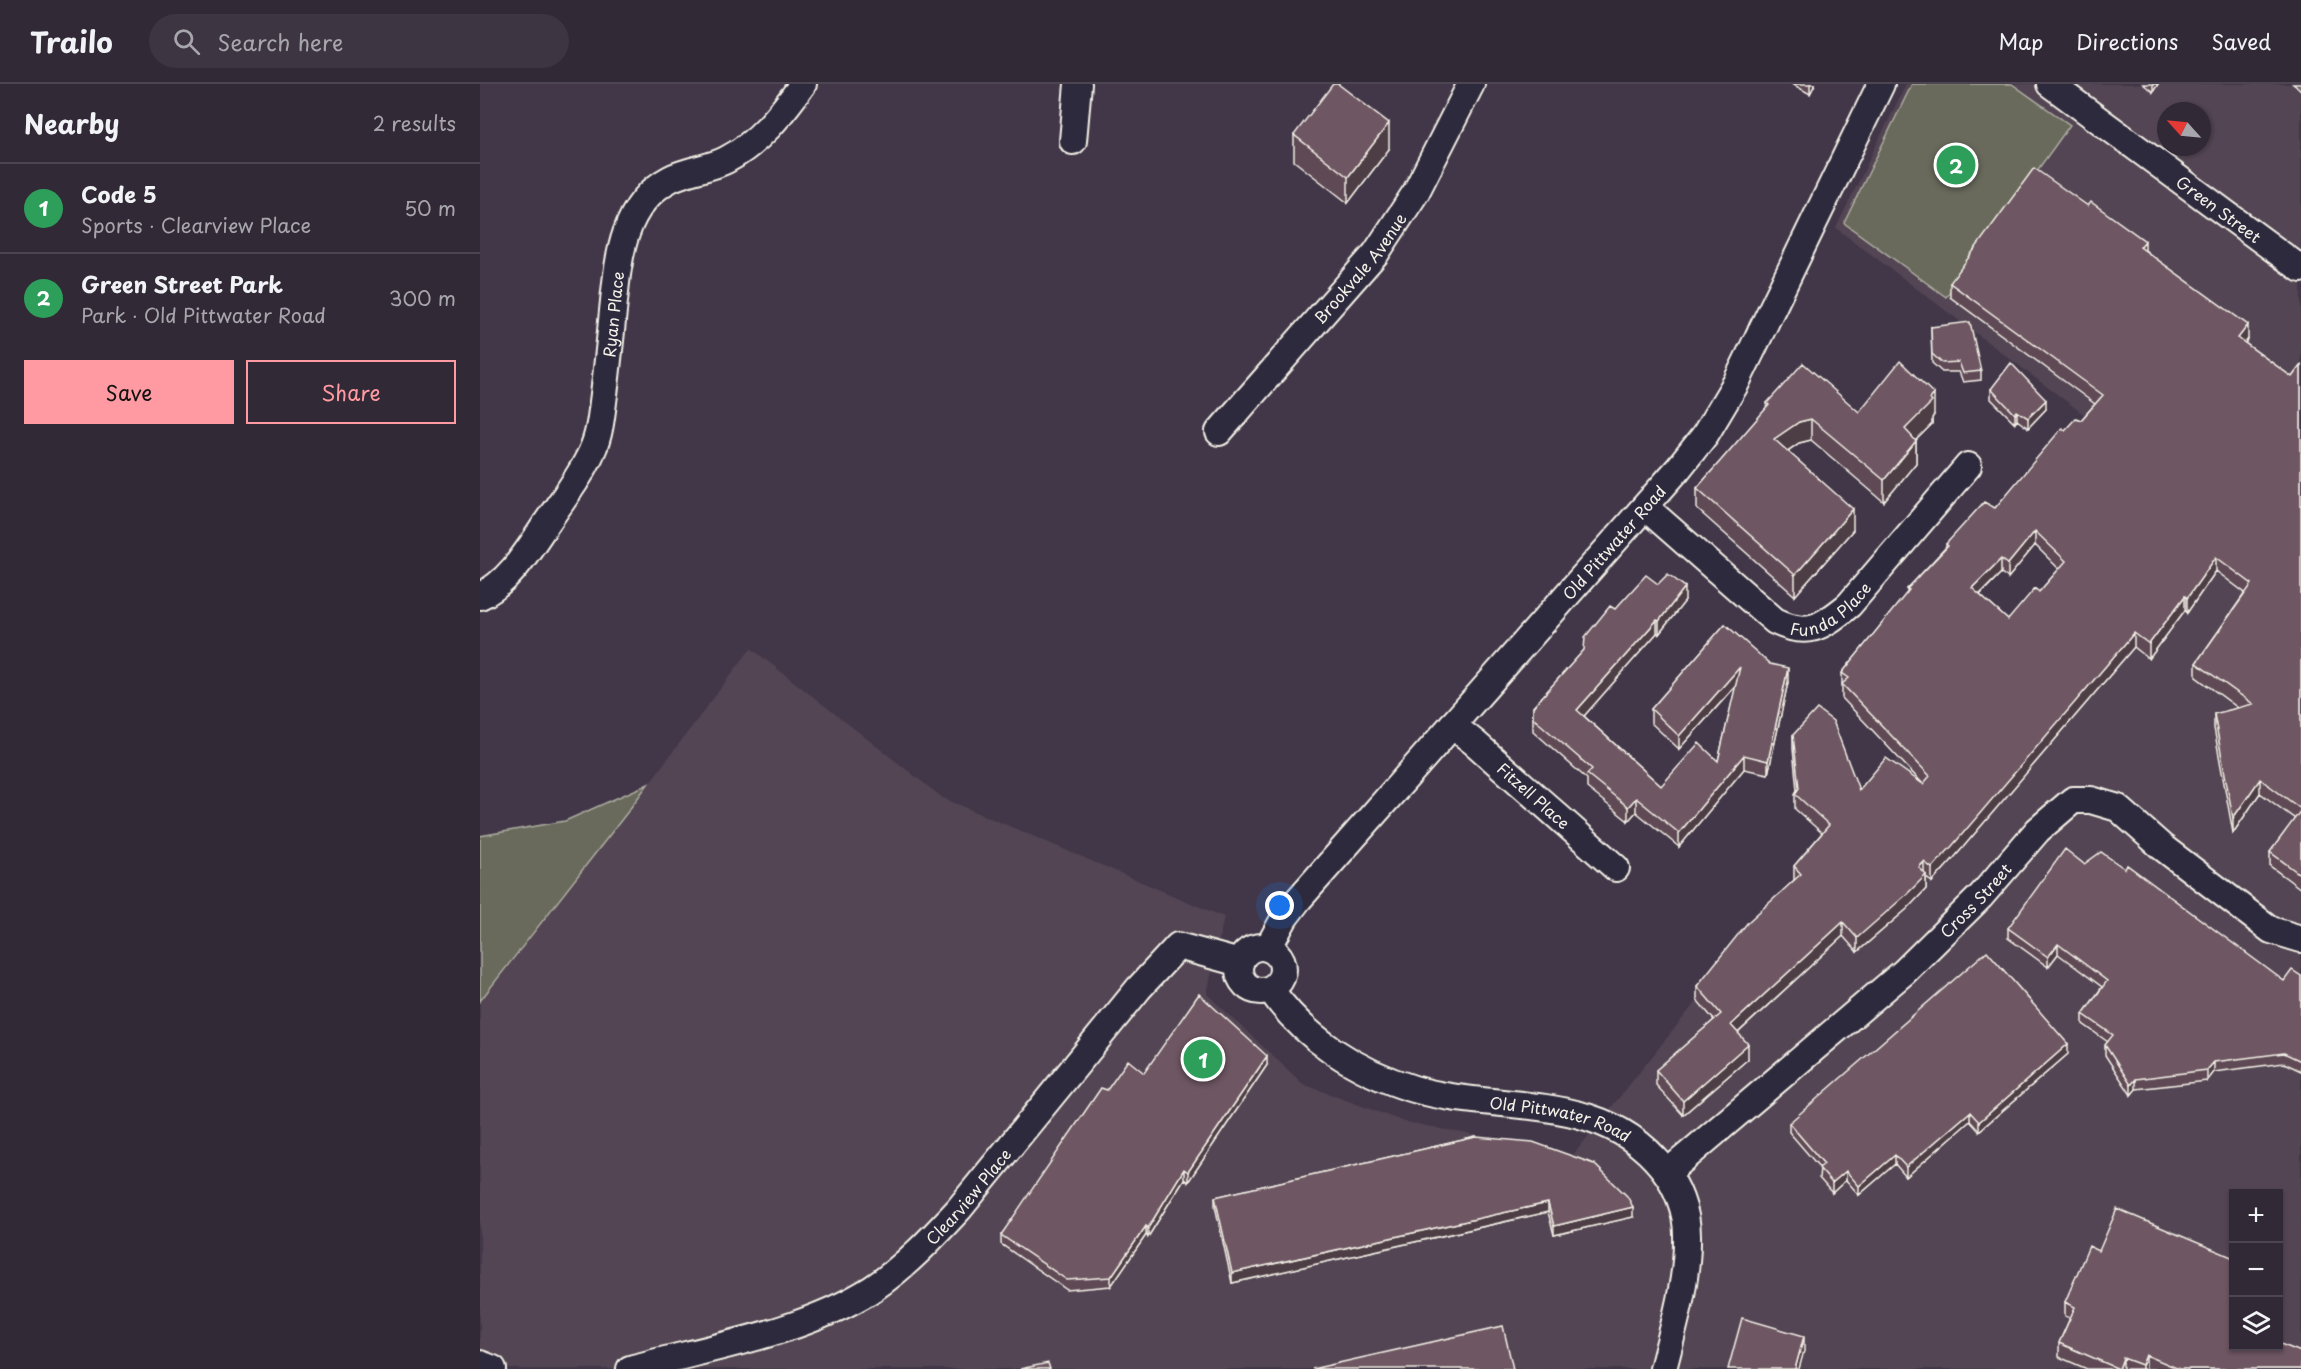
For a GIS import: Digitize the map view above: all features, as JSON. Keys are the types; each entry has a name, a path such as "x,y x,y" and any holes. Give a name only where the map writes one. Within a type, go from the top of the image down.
{"street":[{"name":"Ryan Place","path":"480,596 506,577 526,553 571,488 593,448 600,426 621,247 634,213 656,188 670,179 725,161 743,149 778,118 803,84"},
{"path":"1073,141 1078,84"},
{"name":"Brookvale Avenue","path":"1219,432 1376,253 1416,192 1471,84"},
{"name":"Old Pittwater Road","path":"1268,948 1285,917 1298,900 1645,507 1705,435 1736,383 1881,84"},
{"name":"Green Street","path":"2050,84 2301,268"},
{"name":"Funda Place","path":"1645,507 1774,621 1792,630 1814,629 1849,605 1968,466"},
{"name":"Fitzell Place","path":"1452,725 1616,868"},
{"name":"Cross Street","path":"1667,1173 1904,972 1981,896 2038,830 2073,800 2091,800 2118,808 2162,846 2271,930 2301,939"},
{"name":"Clearview Place","path":"630,1369 776,1330 843,1305 872,1289 919,1250 959,1209 1139,988 1178,946 1240,963"},
{"path":"1254,948 1268,948 1280,957 1283,972 1281,979 1271,990 1258,992 1246,986 1239,975 1240,963 1243,956 1254,948"},
{"name":"Old Pittwater Road","path":"1271,990 1302,1028 1330,1048 1368,1070 1435,1094 1553,1109 1603,1122 1623,1131 1640,1143 1667,1173 1681,1201 1688,1233 1681,1293 1663,1369"},
{"path":"480,1364 493,1369"}],"shaded area":[{"path":"1906,84 2301,84 2301,1369 480,1369 480,1002 751,648 943,798 1224,917 1207,994 1303,1084 1402,1121 1573,1155 1775,903 2048,581 2151,465 1836,228"}],"green space":[{"path":"1912,84 2012,84 2070,125 1946,297 1844,223"},
{"path":"648,784 480,1001 480,836 565,821"}],"building":[{"path":"1333,84 1338,84 1389,123 1348,177 1294,135"},
{"path":"2034,168 2088,206 2091,202 2145,241 2140,247 2248,325 2238,338 2292,377 2301,365 2301,809 2260,779 2233,818 2214,714 2253,704 2196,663 2252,584 2216,557 2187,598 2185,596 2149,644 2134,633 1932,868 1924,862 1919,867 1926,875 1907,894 1857,938 1843,922 1731,1025 1748,1044 1683,1101 1656,1070 1721,1014 1697,986 1748,922 1801,874 1794,866 1829,825 1795,794 1799,788 1793,735 1817,709 1833,721 1859,790 1886,758 1923,784 1930,776 1842,684 1849,678 1842,673 1909,590 1907,589 1948,546 1946,544 1984,502 1995,508 2062,428 2065,430 2076,418 2081,420 2103,395 1950,283","holes":["2035,531 2066,561 2039,592 2035,588 2008,620 1972,588 2001,559 2008,564"]},
{"path":"1970,322 1981,371 1963,373 1959,362 1942,363 1932,354 1931,327"},
{"path":"1900,361 1934,394 1930,399 1932,402 1905,429 1916,441 1884,480 1811,419 1799,422 1774,439 1853,509 1795,575 1697,488 1803,363 1859,412"},
{"path":"2011,363 2046,400 2028,418 2017,411 2015,414 1991,389"},
{"path":"1668,574 1685,587 1659,621 1657,620 1577,710 1661,786 1699,743 1718,761 1740,667 1679,736 1651,709 1725,624 1770,664 1788,668 1768,761 1744,755 1679,833 1636,798 1628,807 1587,774 1592,769 1533,718 1533,707 1584,650 1585,637 1610,606 1615,609 1646,575 1658,584"},
{"path":"2301,810 2301,875 2270,852"},
{"path":"2065,849 2084,864 2101,852 2125,869 2127,865 2284,981 2292,970 2301,976 2301,1061 2284,1053 2214,1062 2207,1070 2136,1079 2131,1085 2105,1045 2113,1035 2083,1014 2107,981 2058,944 2048,957 2008,928"},
{"path":"1987,951 2068,1044 1979,1122 1970,1112 1906,1167 1895,1155 1859,1186 1846,1171 1832,1183 1819,1168 1824,1164 1789,1123"},
{"path":"1199,994 1267,1056 1188,1172 1184,1169 1148,1228 1146,1226 1111,1277 1067,1280 1001,1235 1101,1088 1107,1090 1128,1060 1144,1073"},
{"path":"1476,1137 1533,1142 1594,1164 1627,1196 1633,1207 1554,1226 1548,1203 1232,1273 1215,1197"},
{"path":"2117,1209 2229,1256 2229,1351 2283,1351 2283,1345 2301,1352 2301,1369 2179,1369 2146,1355 2142,1365 2123,1358 2119,1369 2059,1343 2075,1307 2065,1302 2089,1246 2099,1251"},
{"path":"1742,1318 1804,1336 1795,1369 1728,1369"},
{"path":"1503,1326 1513,1369 1312,1369"},
{"path":"1048,1363 1050,1369 1020,1369"}],"place":[{"name":"Green Street Park","path":"1956,165"},
{"name":"Code 5","path":"1203,1059"}]}
